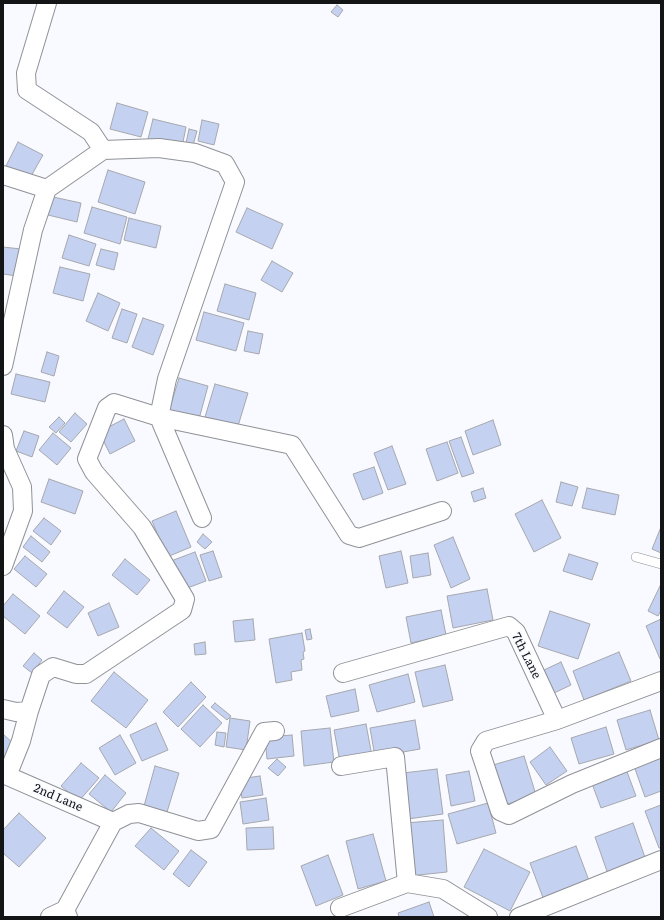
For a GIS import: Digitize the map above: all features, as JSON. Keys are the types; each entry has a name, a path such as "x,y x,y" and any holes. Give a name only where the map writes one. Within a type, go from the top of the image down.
{"street":[{"path":"47,3 26,73 27,90 91,132 103,150"},
{"path":"3,366 33,230 47,189 103,150 159,148 195,152 225,164 235,182 167,379 159,417 202,518"},
{"path":"3,175 47,189"},
{"path":"5,775 21,741 41,675 53,667 76,674 86,674 182,610 185,598 142,527 94,472 88,459 107,408 114,403 159,417 292,445 349,535 359,538 442,511"},
{"path":"3,435 5,449 22,487 24,511 3,566"},
{"name":"7th Lane","path":"343,673 509,626 516,632 557,720"},
{"path":"661,681 557,720 486,741 480,751 500,811 509,815 572,784 661,748"},
{"path":"3,709 16,712 29,711"},
{"path":"61,915 113,822 129,814 139,813 198,831 210,829 264,732 275,731"},
{"path":"341,766 395,757 406,883"},
{"name":"2nd Lane","path":"5,775 113,822"},
{"path":"519,917 661,860"},
{"path":"340,908 406,883 444,888 488,917"}],"lane":[{"path":"636,557 661,564"}],"building":[{"path":"337,5 343,10 338,17 331,12"},
{"path":"117,103 148,112 141,137 110,129"},
{"path":"153,119 186,127 182,147 148,139"},
{"path":"202,120 219,124 214,145 198,141"},
{"path":"189,129 197,131 192,149 185,148"},
{"path":"18,142 43,155 30,178 6,166"},
{"path":"108,170 145,182 135,214 98,202"},
{"path":"53,197 81,203 77,222 48,215"},
{"path":"92,207 127,217 120,244 84,233"},
{"path":"247,208 283,224 272,249 236,232"},
{"path":"129,218 161,226 156,248 124,240"},
{"path":"69,235 96,244 89,266 62,258"},
{"path":"3,247 21,249 17,276 3,274"},
{"path":"101,249 118,253 114,270 96,265"},
{"path":"272,261 293,273 282,292 261,280"},
{"path":"60,267 90,274 83,301 53,293"},
{"path":"225,284 256,293 249,320 217,311"},
{"path":"98,293 120,303 108,331 86,321"},
{"path":"122,309 137,314 127,343 112,338"},
{"path":"204,312 244,323 236,351 196,340"},
{"path":"143,318 164,325 153,355 132,347"},
{"path":"248,331 263,334 259,354 244,351"},
{"path":"47,352 59,356 54,376 41,372"},
{"path":"16,374 50,382 45,402 11,394"},
{"path":"179,378 208,386 199,419 169,411"},
{"path":"215,384 248,393 238,426 205,417"},
{"path":"75,413 87,424 71,442 59,432"},
{"path":"59,417 65,423 56,433 49,427"},
{"path":"124,419 135,441 110,454 99,432"},
{"path":"493,420 501,445 473,455 465,431"},
{"path":"24,431 39,436 32,457 16,451"},
{"path":"53,433 71,448 57,465 39,450"},
{"path":"461,437 474,473 462,477 449,441"},
{"path":"447,442 458,473 437,481 426,449"},
{"path":"392,446 406,484 388,490 374,453"},
{"path":"374,467 383,493 363,500 353,474"},
{"path":"49,479 83,491 75,514 41,502"},
{"path":"561,482 578,487 572,506 556,502"},
{"path":"483,488 486,498 474,502 471,492"},
{"path":"587,488 619,495 615,515 582,508"},
{"path":"542,500 561,538 534,552 515,514"},
{"path":"176,511 191,547 167,557 152,521"},
{"path":"44,518 61,531 51,545 33,531"},
{"path":"661,527 661,553 652,549"},
{"path":"203,534 212,542 205,549 197,542"},
{"path":"31,536 50,552 42,562 23,547"},
{"path":"453,537 470,579 451,588 434,545"},
{"path":"213,551 222,577 209,581 200,555"},
{"path":"401,551 408,583 386,588 379,556"},
{"path":"195,552 206,581 182,590 171,561"},
{"path":"428,553 431,575 413,578 410,556"},
{"path":"569,554 598,563 592,580 563,571"},
{"path":"25,556 47,574 36,587 14,569"},
{"path":"125,559 150,580 137,595 112,575"},
{"path":"661,584 661,610 658,616 648,611"},
{"path":"487,589 493,620 453,628 447,596"},
{"path":"64,591 84,607 67,628 47,613"},
{"path":"13,594 40,616 25,634 3,616 3,606"},
{"path":"109,603 119,627 98,636 88,613"},
{"path":"441,610 446,635 411,643 406,617"},
{"path":"550,611 590,624 578,659 538,646"},
{"path":"253,619 255,640 235,642 233,621"},
{"path":"661,619 661,658 660,659 646,626"},
{"path":"310,629 312,639 307,640 305,630"},
{"path":"302,633 305,651 303,652 304,659 301,660 302,670 291,672 292,680 276,683 269,639"},
{"path":"205,642 206,654 195,655 194,644"},
{"path":"619,652 631,681 584,700 573,671"},
{"path":"34,653 42,660 32,673 23,666"},
{"path":"561,662 571,685 554,693 544,670"},
{"path":"445,665 453,700 423,707 415,672"},
{"path":"114,672 148,700 126,728 91,701"},
{"path":"408,674 415,702 377,712 369,685"},
{"path":"191,682 206,697 178,727 163,712"},
{"path":"355,689 359,711 331,717 326,696"},
{"path":"215,703 231,716 227,720 211,707"},
{"path":"203,705 222,723 200,747 181,729"},
{"path":"650,710 659,740 626,750 617,720"},
{"path":"230,718 250,721 246,750 226,747"},
{"path":"415,720 420,749 375,757 370,728"},
{"path":"156,723 168,750 142,761 130,735"},
{"path":"366,724 372,756 340,762 334,730"},
{"path":"606,727 614,754 579,764 571,738"},
{"path":"330,728 334,762 304,766 301,731"},
{"path":"217,732 226,733 224,747 215,745"},
{"path":"3,734 15,745 3,760"},
{"path":"120,735 136,763 115,775 99,748"},
{"path":"292,735 294,756 267,759 265,737"},
{"path":"550,747 567,771 546,785 530,762"},
{"path":"661,755 661,791 645,797 634,766"},
{"path":"524,756 536,795 505,805 493,765"},
{"path":"277,759 286,767 278,776 268,768"},
{"path":"81,763 99,778 79,801 61,786"},
{"path":"155,766 179,773 167,812 144,806"},
{"path":"437,769 443,814 408,819 403,773"},
{"path":"626,769 636,796 601,808 591,781"},
{"path":"469,771 475,801 451,806 446,775"},
{"path":"105,775 126,793 111,812 89,794"},
{"path":"260,776 263,795 242,798 239,779"},
{"path":"266,798 269,820 243,824 240,802"},
{"path":"488,803 496,833 457,844 448,814"},
{"path":"661,805 661,848 659,848 645,811"},
{"path":"19,813 46,838 19,867 3,853 3,830"},
{"path":"443,820 447,872 409,876 405,823"},
{"path":"633,823 647,863 609,877 595,837"},
{"path":"273,827 274,849 247,850 246,828"},
{"path":"151,828 179,851 164,870 135,846"},
{"path":"373,834 386,881 358,889 346,841"},
{"path":"576,846 591,886 545,903 530,863"},
{"path":"484,849 530,872 510,911 464,887"},
{"path":"191,850 207,862 189,887 173,874"},
{"path":"328,855 343,895 316,906 301,866"},
{"path":"429,902 434,917 399,917 398,913"}]}
